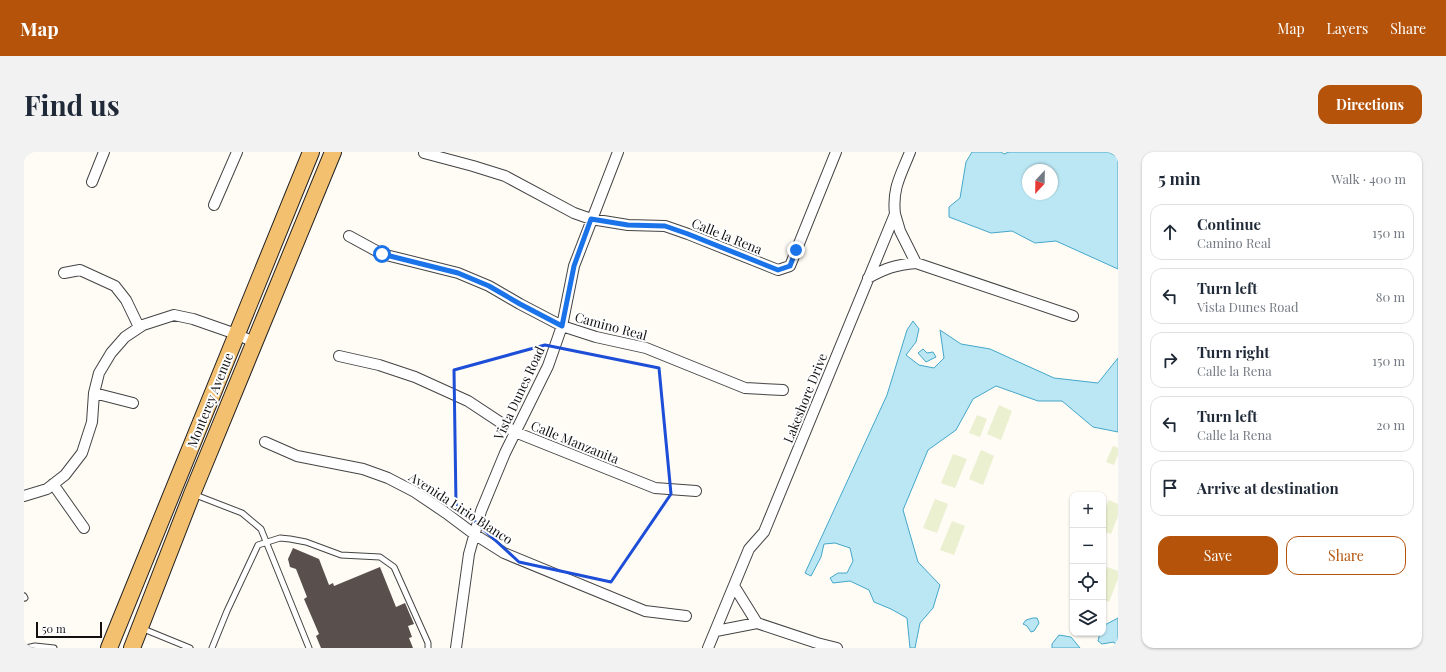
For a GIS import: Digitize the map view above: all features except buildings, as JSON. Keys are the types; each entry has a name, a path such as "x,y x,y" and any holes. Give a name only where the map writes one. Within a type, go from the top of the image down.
{"main road":[{"name":"Monterey Avenue","path":"108,648 311,152"},
{"name":"Monterey Avenue","path":"132,648 192,494 333,152"}],"street":[{"path":"92,182 104,152"},
{"path":"214,205 237,152"},
{"name":"Vista Dunes Road","path":"456,648 469,554 481,511 491,484 515,432 548,366 562,326 574,266 618,152"},
{"name":"Calle la Rena","path":"424,154 473,166 505,176 574,213 591,219 628,225 665,226 778,270 790,266 836,152"},
{"name":"Lakeshore Drive","path":"708,648 749,549 764,532 895,214 895,190 910,152"},
{"path":"895,214 907,248 916,263"},
{"name":"Camino Real","path":"349,236 382,254 458,273 489,286 562,326 596,337 646,348 745,388 783,390"},
{"path":"868,278 884,269 916,263 1073,316"},
{"path":"64,272 80,270 114,286 126,300 139,327"},
{"path":"24,496 47,489 64,475 82,452 92,422 94,393 99,373 111,353 124,337 144,324 174,316 193,319 254,342"},
{"name":"Calle Manzanita","path":"339,356 415,377 442,388 468,401 515,432 655,488 696,492"},
{"path":"94,393 133,403"},
{"name":"Avenida Lirio Blanco","path":"266,442 297,456 362,469 388,478 415,492 474,534 504,553 645,611 686,616"},
{"path":"53,484 84,528"},
{"path":"734,586 757,623"},
{"path":"716,630 757,623 837,648"}],"lane":[{"path":"192,494 242,513 261,529 310,648"},
{"path":"212,648 258,545 280,538 306,542 341,555 380,557 394,567 428,643 428,648"},
{"path":"140,627 190,648"},
{"path":"26,648 35,646 54,648"}],"highlighted area":[{"path":"545,345 659,368 671,494 611,582 519,562 456,504 454,370"}],"green space":[{"path":"999,405 1012,411 1001,440 987,434"},
{"path":"977,415 987,419 980,437 969,433"},
{"path":"1113,446 1118,448 1118,454 1114,465 1106,462"},
{"path":"981,450 994,456 983,485 969,479"},
{"path":"953,454 967,459 955,488 941,483"},
{"path":"935,499 948,504 937,533 923,528"},
{"path":"1109,500 1118,504 1118,516 1111,534 1106,532 1106,507"},
{"path":"952,521 965,526 954,555 940,550"},
{"path":"1107,567 1118,571 1118,579 1109,602 1106,600"}],"water":[{"path":"972,152 1001,152 1004,154 1009,152 1108,152 1118,157 1118,269 1056,241 1035,243 1012,231 991,233 949,217 949,207 960,198 966,162"},
{"path":"913,321 919,329 916,342 906,355 919,365 934,368 944,358 940,330 961,344 990,349 1054,378 1098,383 1118,358 1118,432 1093,427 1062,401 1038,401 996,386 973,399 956,430 928,450 903,510 918,562 940,585 933,608 920,623 915,648 910,648 907,618 874,602 869,590 850,581 833,583 830,578 838,573 847,573 853,561 850,548 835,543 824,544 821,557 811,576 805,573 887,395 907,330"},
{"path":"923,349 927,353 933,352 936,357 926,362 918,353"},
{"path":"1037,618 1039,623 1034,631 1031,632 1027,626 1023,624 1026,620"},
{"path":"1118,618 1118,648 1114,642 1102,644 1098,641 1099,636 1106,636 1106,624"},
{"path":"1059,635 1071,637 1080,648 1052,648 1052,644"}],"route":[{"path":"382,254 458,273 489,286 562,326 574,266 591,219 628,225 665,226 778,270 790,266 796,250"}]}
